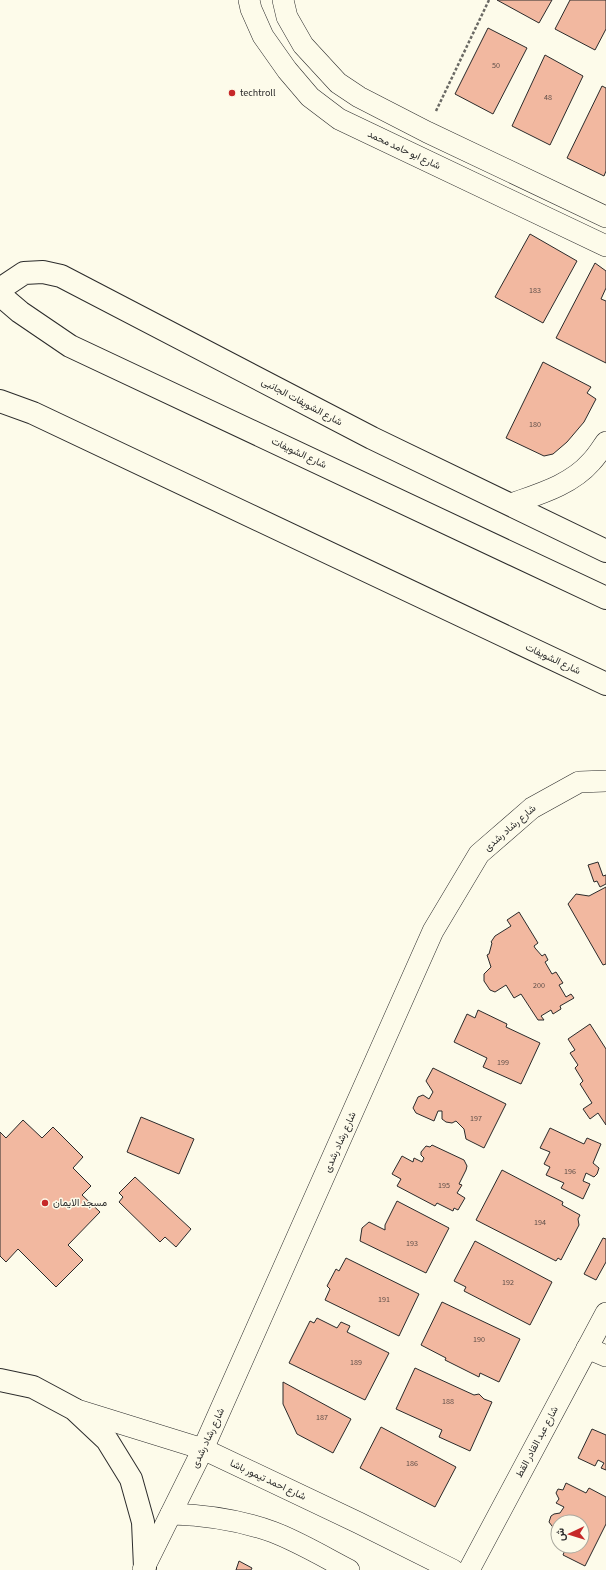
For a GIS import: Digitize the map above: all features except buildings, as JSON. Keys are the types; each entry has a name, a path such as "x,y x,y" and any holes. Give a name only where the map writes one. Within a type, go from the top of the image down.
{"main road":[{"name":"شارع الشويفات الجانبى","path":"0,289 24,273 43,272 61,276 372,438 606,551"},
{"name":"شارع الشويفات","path":"0,294 20,312 70,346 606,598"},
{"name":"شارع الشويفات","path":"0,401 33,413 606,684"},
{"path":"0,1380 33,1388 74,1409 107,1440 130,1478 143,1522 144,1568"}],"street":[{"name":"شارع ابو حامد محمد","path":"249,0 262,36 287,70 310,97 338,119 606,246"},
{"path":"283,0 287,17 303,45 338,83 359,97 427,132 606,217"},
{"path":"511,504 557,487 575,476 591,463 606,442"},
{"name":"شارع رشاد رشدى","path":"144,1568 203,1449 433,931 479,854 532,808 579,782 606,781"},
{"name":"شارع عبد القادر القط","path":"468,1570 597,1352 606,1313"},
{"name":"شارع احمد تيمور باشا","path":"74,1409 203,1449 359,1523 453,1570"},
{"path":"171,1514 196,1514 244,1523 273,1532 349,1570"}],"path":[{"path":"427,132 489,0"}],"place":[{"name":"techtroll","path":"232,93"},
{"name":"مسجد الايمان","path":"45,1203"}]}
